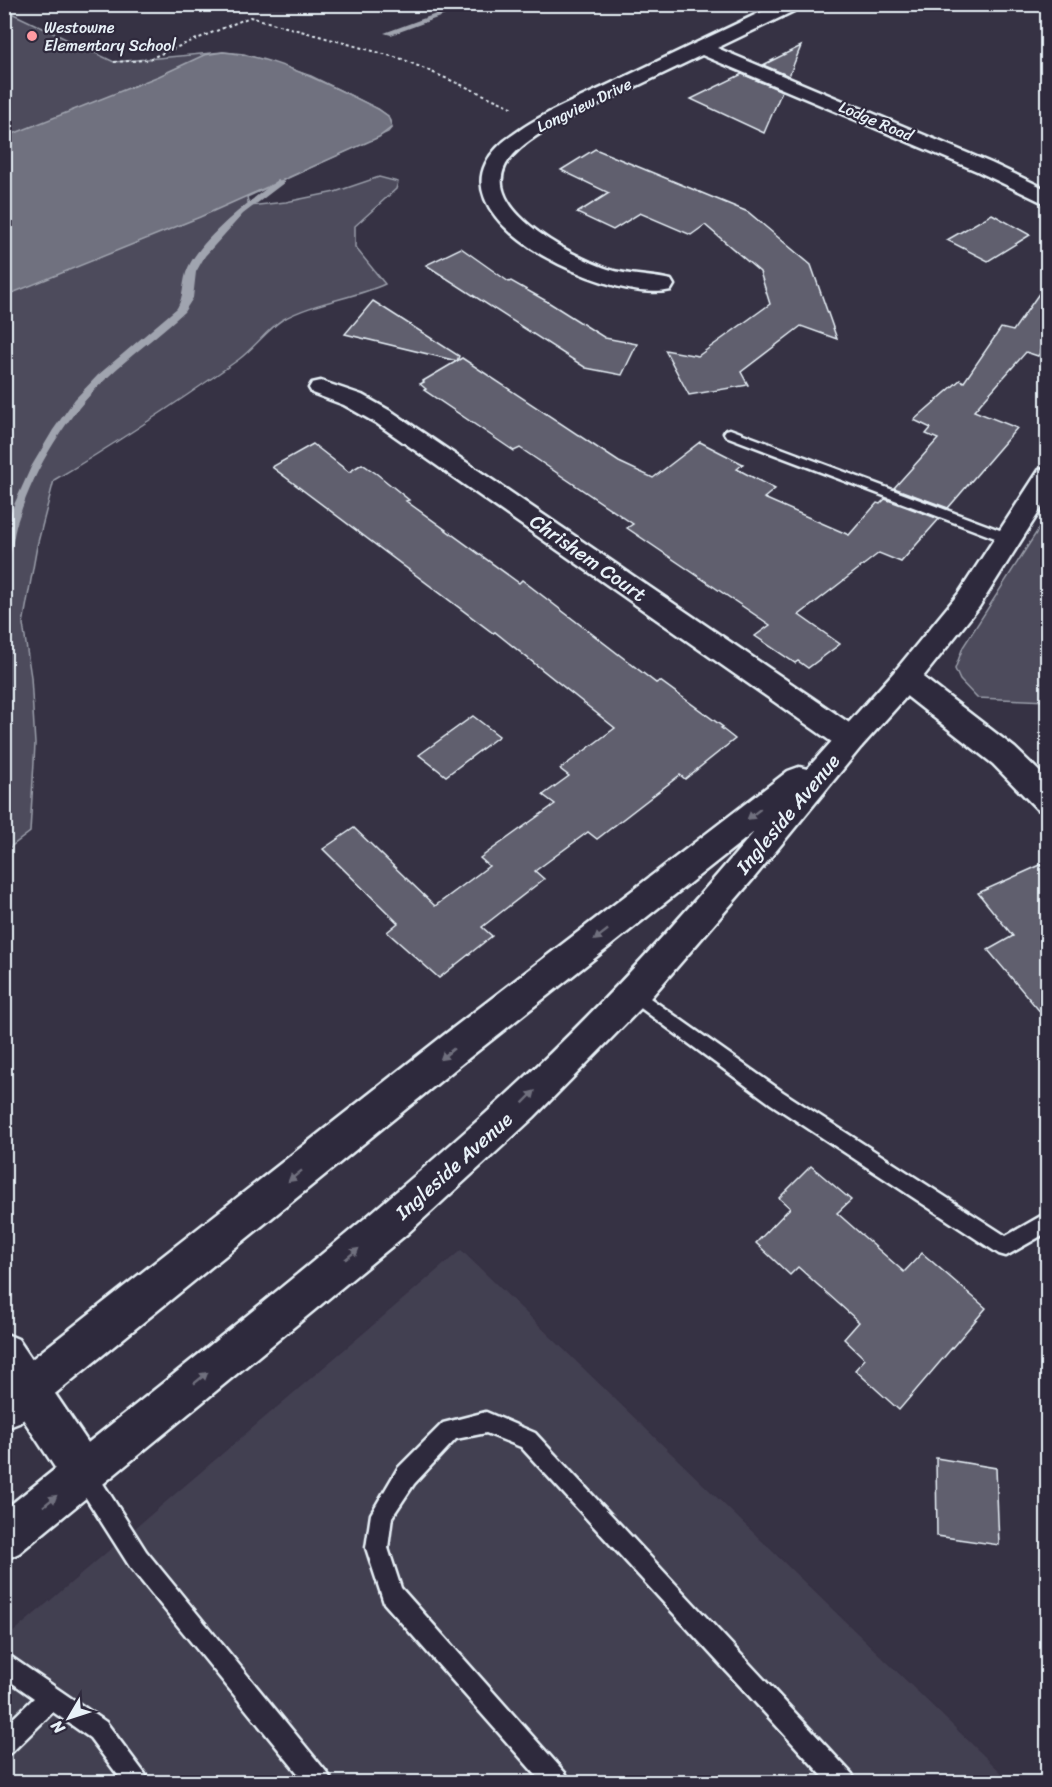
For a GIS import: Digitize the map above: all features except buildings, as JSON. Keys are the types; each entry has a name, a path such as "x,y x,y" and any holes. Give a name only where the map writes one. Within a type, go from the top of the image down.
{"street":[{"name":"Longview Drive","path":"663,285 629,282 598,274 532,238 514,224 497,203 491,186 494,166 507,150 526,134 550,120 794,4"},
{"name":"Lodge Road","path":"702,48 984,167 1047,199"},
{"name":"Chrishem Court","path":"321,388 353,400 385,418 850,739"},
{"name":"Ingleside Avenue","path":"4,1538 394,1220 521,1105 633,993 741,870 850,739 905,679 969,600 1047,476"},
{"path":"905,679 1004,756 1047,800"},
{"name":"Ingleside Avenue","path":"17,1399 457,1046 850,739"},
{"path":"4,1353 17,1399 84,1474"}],"lane":[{"path":"730,433 1008,538"},
{"path":"633,993 777,1098 1006,1247 1047,1221"},
{"path":"558,1782 392,1595 377,1548 382,1514 406,1476 450,1430 486,1422 528,1440 844,1782"},
{"path":"84,1474 138,1559 320,1782"},
{"path":"4,1663 98,1730 137,1782"},
{"path":"4,1744 52,1697"}],"path":[{"path":"114,62 146,60 250,17 402,59 516,108"}],"shaded area":[{"path":"5,10 114,62 223,52 244,54 311,76 388,116 392,127 388,132 247,197 249,206 286,202 335,192 379,177 398,182 396,189 355,226 355,247 385,284 307,309 282,320 238,360 101,452 54,480 37,546 23,624 31,677 35,744 30,832 5,851"},
{"path":"1047,516 1047,701 977,698 960,680 955,669 963,647"},
{"path":"461,1250 1011,1782 5,1782 4,1640"}],"water":[{"path":"223,52 263,59 303,73 378,109 388,116 392,127 379,137 200,217 5,296 5,137 159,76 204,55"}],"waterway":[{"path":"388,33 472,4"},
{"path":"4,558 19,501 46,449 67,416 101,377 181,310 188,298 191,272 201,255 240,212 281,182"}],"place":[{"name":"Westowne Elementary School","path":"32,36"}]}
